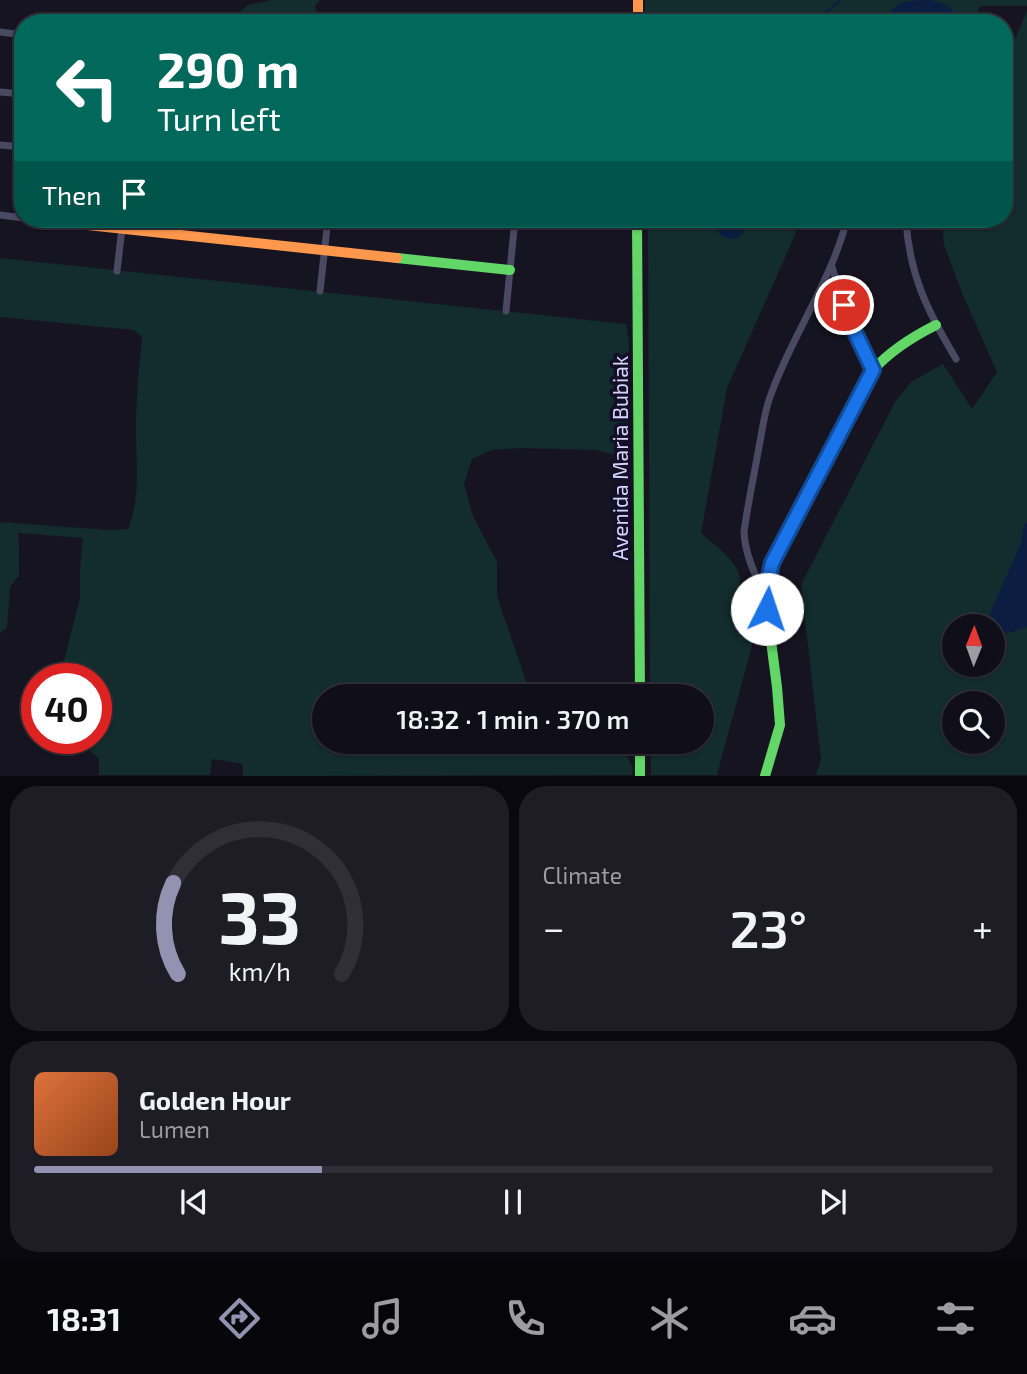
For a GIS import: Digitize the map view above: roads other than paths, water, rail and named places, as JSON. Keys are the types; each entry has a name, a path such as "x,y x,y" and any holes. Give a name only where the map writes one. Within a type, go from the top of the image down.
{"street":[{"path":"117,271 122,228"},
{"path":"154,228 510,270"},
{"path":"320,291 327,228"},
{"path":"506,311 515,228"},
{"name":"Avenida Maria Bubiak","path":"637,228 640,684"},
{"path":"765,775 780,724 777,687 765,595 748,558 744,532 769,401 831,267 845,228"},
{"path":"906,228 916,279 936,325 956,359"},
{"path":"831,267 854,330 873,370"},
{"path":"765,595 772,563 873,370 898,345 936,325"},
{"path":"640,754 640,775"}],"water":[{"path":"929,0 948,5 954,13 889,14 901,3"},
{"path":"714,228 746,228 742,234 732,239"},
{"path":"1027,521 1027,627 1005,634 1005,614 990,614 1021,542"}],"waterway":[{"path":"824,14 841,0"}]}
